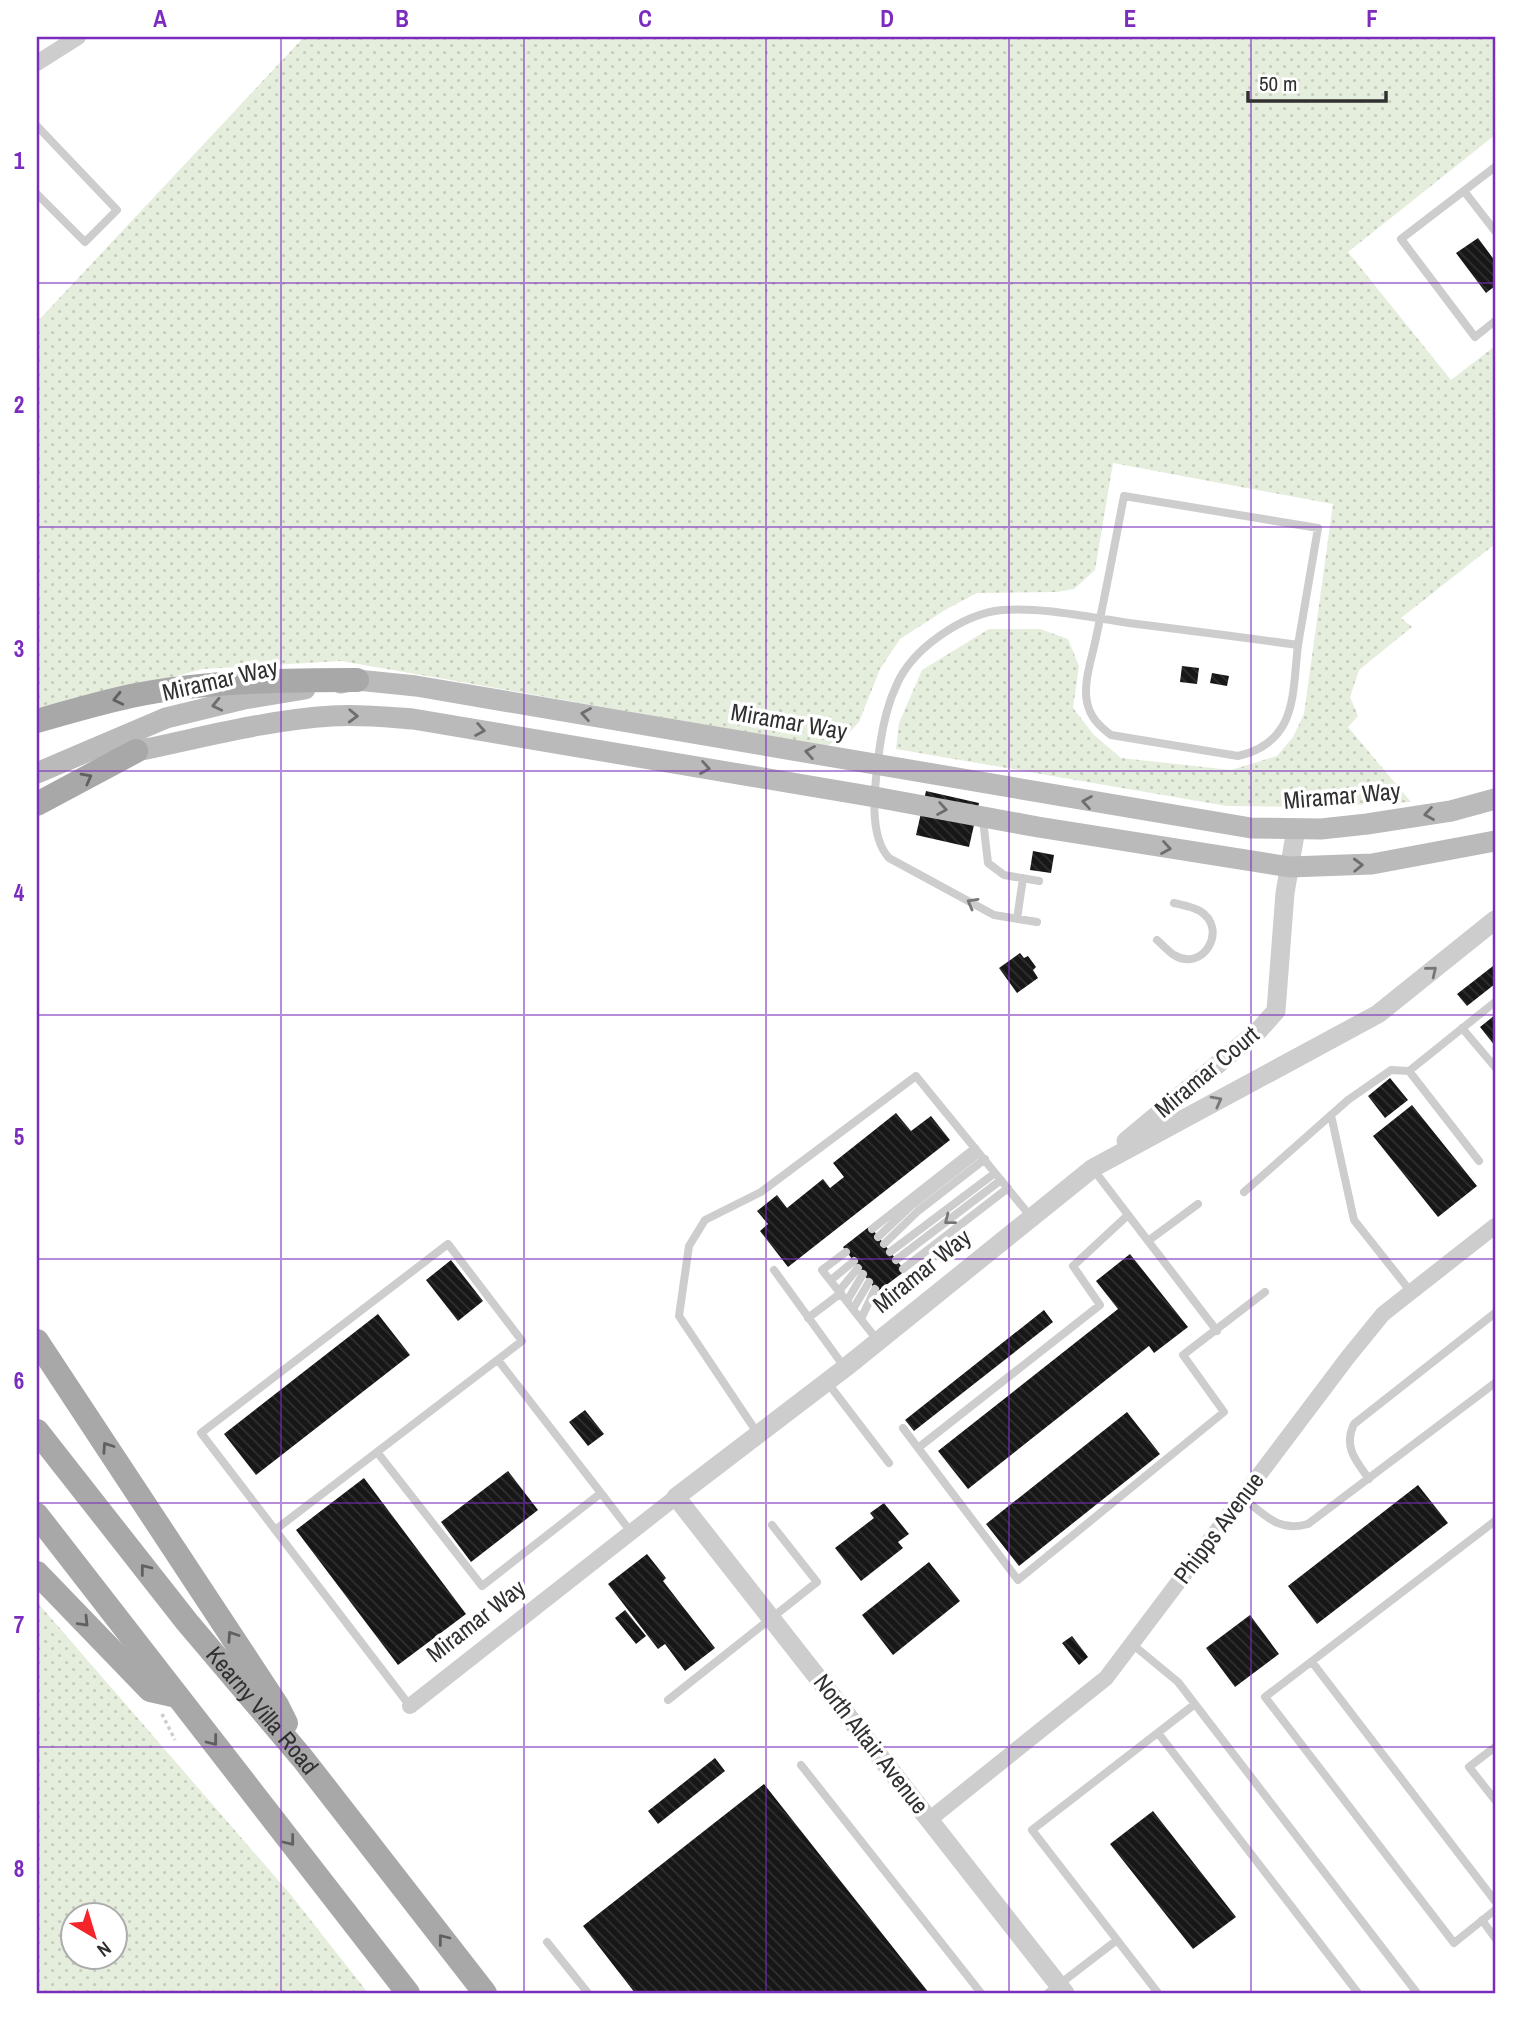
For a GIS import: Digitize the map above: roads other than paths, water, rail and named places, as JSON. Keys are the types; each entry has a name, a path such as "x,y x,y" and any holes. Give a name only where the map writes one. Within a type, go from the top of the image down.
{"main road":[{"path":"37,721 120,699 174,689 291,680 357,680"},
{"name":"Miramar Way","path":"37,773 166,718 244,699 357,680 416,686 878,764 1050,796 1251,828 1321,829 1367,824 1451,811 1495,799"},
{"name":"Miramar Way","path":"80,754 136,751 294,719 334,715 413,719 1290,867 1372,864 1495,841"},
{"path":"37,804 136,751"},
{"path":"37,1341 278,1704 303,1759"},
{"name":"Kearny Villa Road","path":"37,1431 187,1622 303,1759 485,1993"},
{"path":"37,1515 408,1993"},
{"path":"37,1573 150,1690 177,1696"}],"street":[{"path":"37,63 78,37"},
{"name":"Miramar Court","path":"1093,1168 1259,1030 1276,1011 1285,893 1296,829"},
{"name":"Miramar Way","path":"410,1706 845,1368 1093,1168 1378,1014 1495,920"},
{"name":"Phipps Avenue","path":"930,1819 1106,1678 1382,1314 1495,1226"},
{"name":"North Altair Avenue","path":"676,1497 930,1819 1057,1991"}],"lane":[{"path":"37,126 117,210 85,242 37,194"},
{"path":"1495,167 1401,239 1475,337 1495,321"},
{"path":"1464,191 1495,231"},
{"path":"1124,496 1318,528 1288,719 1280,733 1268,745 1254,752 1238,756 1111,735 1099,726 1086,700 1086,685 1100,619 1124,496"},
{"path":"1037,922 994,915 889,858 881,850 877,838 875,797 884,722 898,682 924,648 959,623 1000,610 1044,612 1298,645"},
{"path":"983,817 988,863 1004,875 1039,881"},
{"path":"1017,919 1023,878"},
{"path":"1157,940 1175,956 1187,960 1200,957 1212,943 1214,933 1210,920 1199,910 1174,903"},
{"path":"1244,1192 1331,1115 1391,1070 1409,1071 1495,1002"},
{"path":"1462,1028 1495,1067"},
{"path":"1409,1071 1479,1161"},
{"path":"758,1434 679,1316 689,1246 705,1220 761,1192 916,1076 1031,1217"},
{"path":"1331,1115 1353,1220 1411,1292"},
{"path":"872,1228 980,1154"},
{"path":"881,1240 912,1205 980,1154"},
{"path":"1093,1168 1217,1331"},
{"path":"890,1252 998,1176"},
{"path":"896,1260 998,1176"},
{"path":"903,1269 1008,1188"},
{"path":"1148,1241 1198,1204"},
{"path":"918,1448 1100,1305 1073,1266 1128,1215"},
{"path":"275,1530 522,1341 449,1244 201,1433 275,1530 410,1706"},
{"path":"846,1252 822,1270 878,1341"},
{"path":"808,1318 842,1295 858,1268 831,1280"},
{"path":"774,1270 845,1368"},
{"path":"853,1309 872,1286 861,1319"},
{"path":"903,1428 1018,1580 1224,1412 1182,1355 1265,1292"},
{"path":"1369,1479 1350,1451 1350,1433 1354,1424 1495,1314"},
{"path":"498,1360 631,1532"},
{"path":"827,1382 888,1463"},
{"path":"1242,1497 1275,1523 1286,1527 1308,1524 1495,1383"},
{"path":"377,1452 482,1586 601,1493"},
{"path":"1495,1521 1265,1697 1454,1943 1495,1910"},
{"path":"668,1700 817,1582 772,1525"},
{"path":"1132,1644 1178,1682 1417,1993"},
{"path":"1312,1661 1495,1900"},
{"path":"1158,1993 1032,1830 1195,1704"},
{"path":"1158,1733 1358,1993"},
{"path":"1495,1747 1469,1767 1495,1800"},
{"path":"801,1765 981,1993"},
{"path":"1482,1920 1495,1938"},
{"path":"1057,1991 1117,1940"},
{"path":"547,1942 588,1993"}]}
